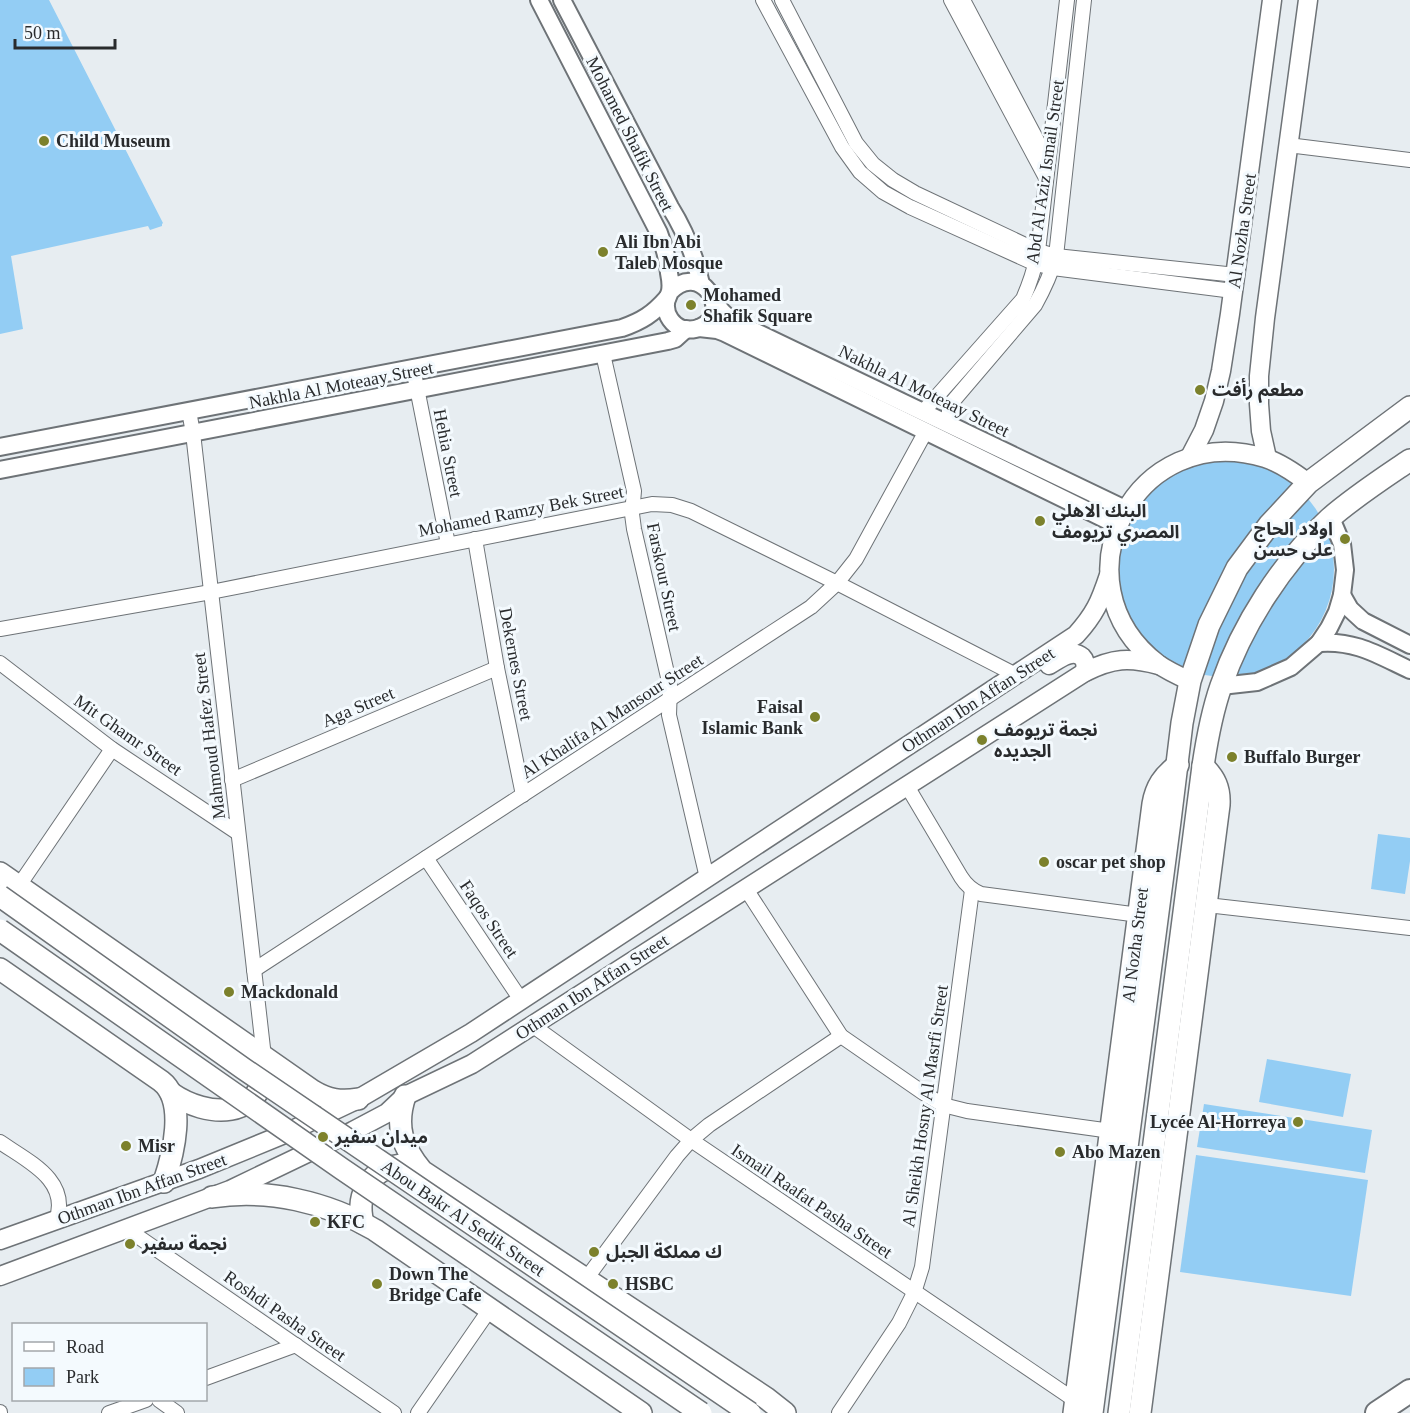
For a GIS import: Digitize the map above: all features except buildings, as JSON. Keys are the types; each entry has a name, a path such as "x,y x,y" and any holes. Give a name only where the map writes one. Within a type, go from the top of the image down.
{"highway":[{"path":"1377,1413 1410,1391"}],"main road":[{"name":"Al Nozha Street","path":"1190,457 1204,430 1221,371 1272,0"},
{"name":"Al Nozha Street","path":"1267,458 1261,431 1259,376 1308,0"},
{"path":"1081,1409 1190,681 1209,626 1237,568 1269,525 1308,483 1410,407"},
{"path":"1190,681 1159,665 1139,647 1124,626 1113,601 1109,575 1110,550 1117,525 1125,509 1153,477 1170,466 1190,457 1215,452 1241,452 1267,458 1289,469 1308,483"},
{"path":"1119,1413 1203,766 1211,722 1221,686 1240,639 1272,586 1299,552 1331,518 1365,490 1410,460"},
{"name":"Othman Ibn Affan Street","path":"0,1240 164,1182 254,1147 358,1099 462,1038 1076,635 1091,618 1102,597 1109,575"},
{"path":"1021,672 1039,671 1067,655 1075,654 1084,660 1085,672"},
{"name":"Othman Ibn Affan Street","path":"0,1276 212,1197 345,1136 387,1113 405,1096 472,1064 1085,672 1102,663 1121,660 1140,660 1159,665"},
{"name":"Al Nozha Street","path":"1081,1409 1111,1131 1155,792 1168,772 1178,765"},
{"path":"1140,1413 1220,794 1212,774 1203,766"},
{"name":"Abou Bakr Al Sedik Street","path":"0,873 9,891 254,1075 751,1413"},
{"name":"Abou Bakr Al Sedik Street","path":"9,891 320,1095 342,1101 358,1099"},
{"name":"Abou Bakr Al Sedik Street","path":"0,930 342,1169 700,1413"},
{"path":"0,969 161,1081 171,1093 190,1104 226,1111 240,1107 252,1098 260,1086 264,1072 264,1057"},
{"path":"164,1182 173,1152 175,1133 171,1093"},
{"name":"Abou Bakr Al Sedik Street","path":"405,1096 400,1113 401,1131 406,1148 422,1171 766,1398 785,1413"},
{"path":"363,1223 360,1207 364,1191 374,1177 380,1172 403,1165 422,1171"},
{"path":"212,1197 252,1195 290,1199 327,1209 363,1223 641,1413"}],"street":[{"name":"Mohamed Shafik Street","path":"539,0 659,232 668,265 668,295"},
{"name":"Mohamed Shafik Street","path":"562,0 681,225 694,256 701,284"},
{"path":"763,0 842,147 860,172 883,192 910,207 1037,258 1054,262 1234,283"},
{"path":"782,0 856,143 873,164 893,180 915,193 1037,258"},
{"path":"951,0 1046,178"},
{"path":"963,0 1048,161"},
{"name":"Abd Al Aziz Ismail Street","path":"923,412 1023,299 1031,282 1037,258 1067,0"},
{"name":"Abd Al Aziz Ismail Street","path":"948,424 954,400 1035,305 1045,288 1054,262 1084,0"},
{"path":"1288,145 1410,160"},
{"path":"668,265 682,266 694,256"},
{"path":"687,282 701,284 713,300 714,306 710,320 692,329 673,323 669,318 666,305 668,295 675,287 687,282"},
{"name":"Nakhla Al Moteaay Street","path":"0,447 622,328 639,322 654,312 668,295"},
{"name":"Nakhla Al Moteaay Street","path":"713,300 725,315 729,327 926,431 1117,525"},
{"name":"Nakhla Al Moteaay Street","path":"0,470 668,341 692,329 717,330 729,327 923,412 1125,509"},
{"name":"Farskour Street","path":"603,354 633,491 633,529 668,680 669,715 707,878"},
{"name":"Hehia Street","path":"413,368 448,544"},
{"name":"Mahmoud Hafez Street","path":"189,411 264,1057"},
{"name":"Al Khalifa Al Mansour Street","path":"254,970 811,607 837,583 856,559 926,431"},
{"name":"Mohamed Ramzy Bek Street","path":"0,629 211,592 652,504 672,505 691,511 1021,672"},
{"path":"1221,686 1257,682 1291,667 1319,642 1329,628 1342,595 1345,570 1342,544 1331,518"},
{"name":"Dekernes Street","path":"475,538 497,668 523,795"},
{"path":"1342,595 1350,609 1363,621 1410,645"},
{"path":"1319,642 1336,641 1353,645 1410,670"},
{"name":"Mit Ghamr Street","path":"0,663 112,749 238,833"},
{"name":"Aga Street","path":"232,780 497,668"},
{"path":"9,891 112,749"},
{"path":"907,786 961,877 972,890 981,894 1139,915"},
{"name":"Faqos Street","path":"426,858 521,1000"},
{"path":"746,889 841,1036 922,1092 943,1105 967,1112 1111,1131"},
{"name":"Al Sheikh Hosny Al Masrfi Street","path":"839,1413 899,1323 914,1293 922,1267 972,890"},
{"path":"1207,905 1410,928"},
{"name":"Ismail Raafat Pasha Street","path":"532,1025 691,1140 1081,1409"},
{"path":"586,1279 691,1140 708,1125 841,1036"},
{"path":"0,1142 51,1179 59,1199 56,1221"},
{"name":"Roshdi Pasha Street","path":"127,1229 394,1413"},
{"path":"418,1413 490,1309"},
{"path":"207,1378 296,1345"},
{"path":"109,1413 143,1401"},
{"path":"160,1401 177,1413"}],"green space":[{"path":"0,0 49,0 163,223 162,226 150,230 148,226 11,256 23,329 0,334"},
{"path":"1226,461 1247,463 1277,474 1302,493 1321,518 1332,548 1334,569 1332,590 1321,620 1302,645 1277,664 1247,675 1226,677 1205,675 1175,664 1150,645 1131,620 1120,590 1118,569 1120,548 1131,518 1150,493 1175,474 1205,463"},
{"path":"1378,834 1410,838 1410,861 1405,894 1371,889"},
{"path":"1267,1059 1351,1074 1343,1117 1259,1102"},
{"path":"1204,1104 1372,1130 1365,1173 1197,1147"},
{"path":"1196,1155 1368,1180 1351,1296 1180,1272"}],"place":[{"name":"Child Museum","path":"44,141"},
{"name":"Ali Ibn Abi Taleb Mosque","path":"603,252"},
{"name":"Mohamed Shafik Square","path":"691,305"},
{"name":"مطعم رأفت","path":"1200,390"},
{"name":"البنك الاهلي المصري تريومف","path":"1040,521"},
{"name":"اولاد الحاج على حسن","path":"1345,539"},
{"name":"Faisal Islamic Bank","path":"815,717"},
{"name":"نجمة تريومف الجديده","path":"982,740"},
{"name":"Buffalo Burger","path":"1232,757"},
{"name":"oscar pet shop","path":"1044,862"},
{"name":"Mackdonald","path":"229,992"},
{"name":"Lycée Al-Horreya","path":"1298,1122"},
{"name":"ميدان سفير","path":"323,1137"},
{"name":"Misr","path":"126,1146"},
{"name":"Abo Mazen","path":"1060,1152"},
{"name":"KFC","path":"315,1222"},
{"name":"نجمة سفير","path":"130,1244"},
{"name":"ك مملكة الجبل","path":"594,1252"},
{"name":"Down The Bridge Cafe","path":"377,1284"},
{"name":"HSBC","path":"613,1284"}]}
